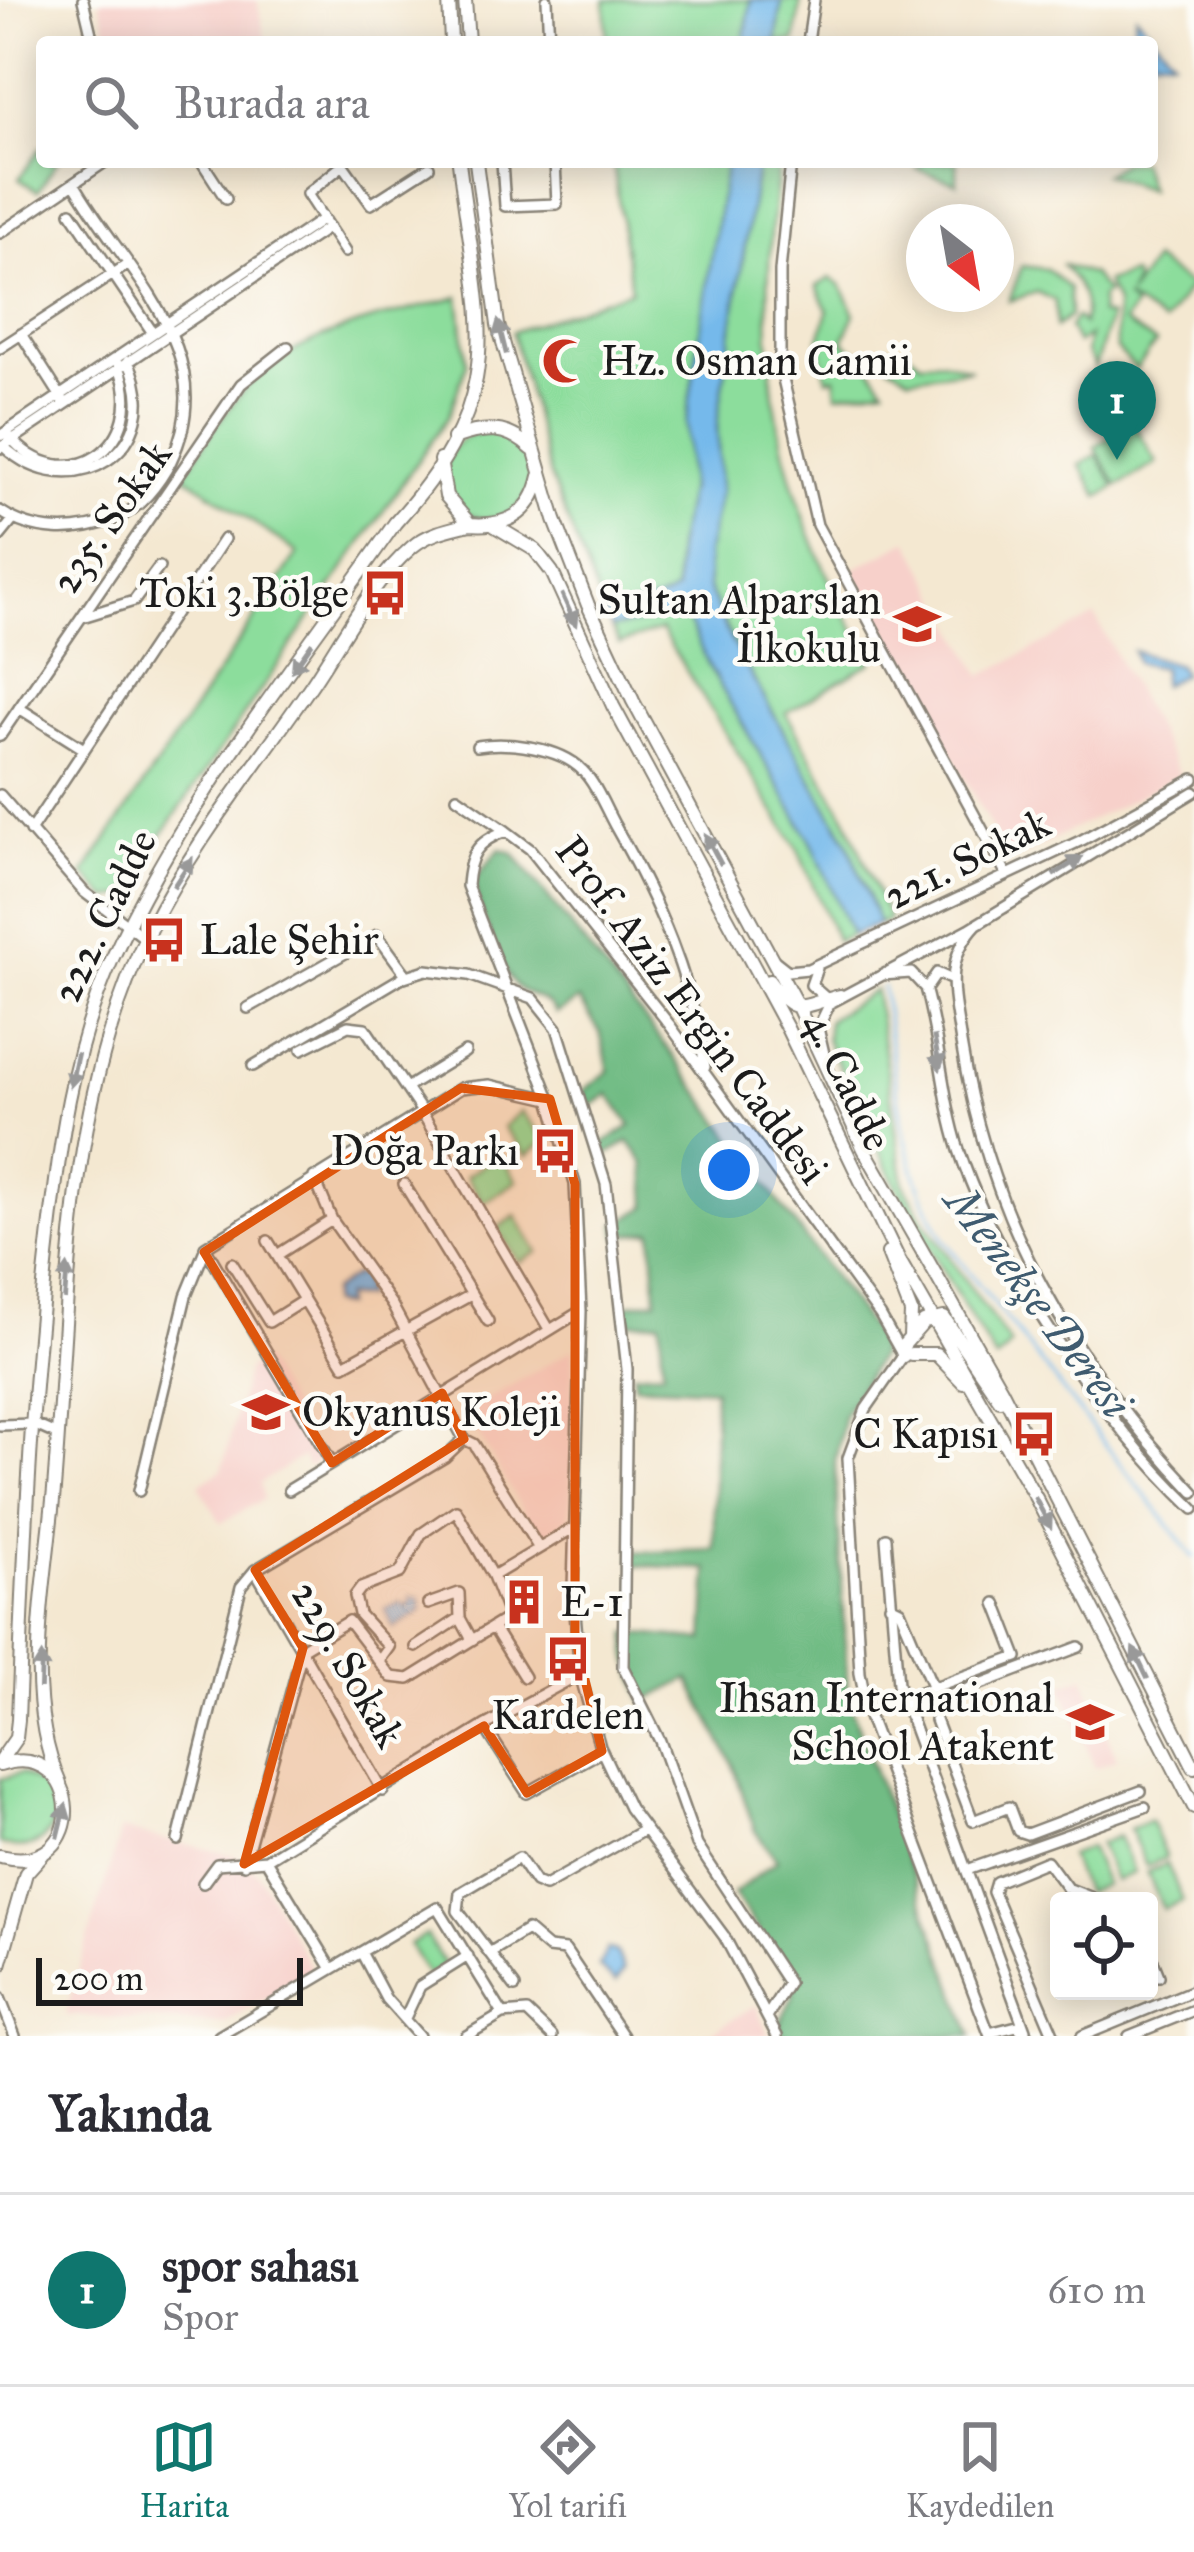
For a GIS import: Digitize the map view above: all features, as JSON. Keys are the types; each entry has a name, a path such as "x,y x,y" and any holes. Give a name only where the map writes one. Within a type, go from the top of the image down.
{"main road":[{"path":"449,0 451,36"},
{"path":"465,0 468,36"},
{"path":"460,168 483,334 482,368 469,412 440,458 446,496 470,524 494,526 529,506 540,475 498,326 477,168"},
{"path":"453,438 488,428 504,430 533,450"},
{"name":"222. Cadde","path":"0,1763 16,1738 38,1336 65,1112 80,1044 127,927 192,812 394,523 421,494 440,458"},
{"name":"4. Cadde","path":"540,475 584,596 633,701 798,1007 864,1149 1011,1408 1194,1767"},
{"name":"222. Cadde","path":"60,1784 38,1722 65,1281 85,1123 116,1012 176,881 383,581 426,537 470,524"},
{"name":"4. Cadde","path":"494,526 535,550 552,572 613,706 746,952 871,1206 988,1412 1194,1808"},
{"path":"746,952 783,1001 798,1007 834,998"},
{"path":"871,1206 910,1312 906,1355"},
{"path":"906,1355 937,1320 941,1286"},
{"path":"910,1336 937,1320"},
{"path":"937,1320 953,1326 991,1389 1011,1408"},
{"path":"906,1355 928,1352 944,1359 988,1412"},
{"path":"0,1763 38,1765 60,1784 66,1799 65,1826 26,1874 0,1964"},
{"path":"0,1856 29,1858 43,1853"}],"street":[{"path":"83,0 92,36"},
{"path":"547,0 549,36"},
{"path":"809,36 814,0"},
{"path":"0,233 95,168"},
{"path":"206,168 226,199"},
{"path":"337,168 307,194 345,252"},
{"path":"345,168 371,204 427,168"},
{"path":"502,168 505,206 557,204 555,168"},
{"path":"790,168 781,271 780,366 817,525 1006,873"},
{"path":"0,511 13,520 47,529 82,528 120,518 160,483 186,430 190,389 170,329 74,183"},
{"path":"71,212 153,334"},
{"path":"122,361 130,397 125,422 98,454 57,466 35,460 3,440 326,223"},
{"path":"0,348 128,265"},
{"path":"122,361 153,334 170,329"},
{"path":"21,334 63,400"},
{"name":"235. Sokak","path":"0,736 241,384 288,347"},
{"path":"0,536 13,520"},
{"path":"30,832 224,539"},
{"path":"81,617 134,601 159,567"},
{"path":"19,708 84,749"},
{"path":"477,746 496,742 551,753 582,769 649,885 666,926 690,987 705,1072"},
{"name":"221. Sokak","path":"821,963 1194,779"},
{"path":"826,1065 820,1016 834,998 977,924 1194,792"},
{"path":"0,795 84,892 146,939"},
{"path":"457,797 506,831"},
{"name":"Prof. Aziz Ergin Caddesi","path":"777,2036 724,1936 644,1830 602,1751 580,1673 575,1527 580,1311 575,1184 550,1100 467,886 469,857 481,843 506,831 530,849 705,1072 906,1355"},
{"path":"952,984 956,949 977,924"},
{"path":"248,1008 376,935 407,976"},
{"path":"768,952 788,971 821,963"},
{"path":"821,963 811,985 834,998"},
{"path":"253,1066 407,976 426,970 469,975 533,998 557,1028 606,1184 627,1369 623,1666 660,1741 697,1845 788,1983 768,2015"},
{"path":"882,975 911,973 926,992"},
{"path":"1194,1492 1077,1344 1024,1257 977,1129 952,984 948,975 937,973 928,980 926,992 958,1147 1004,1254 1049,1327 1194,1510"},
{"path":"302,1048 348,1025 361,1025 420,1109 549,1329"},
{"path":"406,1088 465,1052"},
{"path":"139,1491 186,1296 211,1239 461,1088 489,1085 550,1100"},
{"path":"314,1177 332,1220 407,1331 464,1439 474,1444 538,1547"},
{"path":"404,1184 488,1321"},
{"path":"277,1255 332,1220"},
{"path":"268,1241 344,1365 469,1296"},
{"path":"204,1252 332,1463"},
{"path":"232,1262 277,1335"},
{"path":"268,1322 304,1300"},
{"path":"289,1490 580,1311"},
{"path":"906,1355 866,1408 848,1458 860,1673 868,1718 990,2035 1017,2026 1027,2033"},
{"path":"0,1425 33,1424 58,1435"},
{"path":"178,1840 242,1587 255,1570 445,1457 464,1439"},
{"path":"244,1864 303,1648 348,1621 379,1661 400,1681 509,1617 493,1576 456,1510 421,1534 400,1574 361,1588 355,1596 359,1614 389,1646 379,1661"},
{"path":"493,1576 575,1527"},
{"path":"886,1538 904,1699 1027,2033"},
{"name":"229. Sokak","path":"255,1570 383,1792"},
{"path":"428,1604 459,1593 460,1618 472,1640"},
{"path":"904,1699 1017,1657 996,1603"},
{"path":"890,1605 900,1610 933,1688"},
{"path":"416,1647 460,1618"},
{"path":"494,1628 524,1677"},
{"path":"909,1711 1078,1647"},
{"path":"203,1882 217,1864 266,1860 580,1673"},
{"path":"935,1720 973,1821 1009,1807 1024,1835 1141,1791"},
{"path":"484,1726 526,1793 602,1751"},
{"path":"935,1784 956,1776"},
{"path":"967,1870 1145,1807"},
{"path":"515,1987 458,1911 460,1893 519,1858 535,1882 544,1886 644,1830"},
{"path":"266,1860 332,1969"},
{"path":"1054,2036 993,1892 996,1882 1047,1861 1067,1888 1077,1892"},
{"path":"224,2035 437,1907 503,2014"},
{"path":"489,1953 527,1930 548,1948 566,1950 623,2036"},
{"path":"361,1952 386,1999 419,2036"},
{"path":"405,2018 420,1986 468,1957"},
{"path":"1001,1965 1022,1959"},
{"path":"1082,2036 1194,1990"},
{"path":"0,1998 16,2036"},
{"path":"1129,2036 1194,2010"},
{"path":"466,2036 503,2014 527,2012 552,2036"}],"highlighted area":[{"path":"461,1088 550,1099 575,1184 575,1638 602,1751 527,1793 484,1726 244,1864 303,1648 255,1570 464,1439 442,1393 332,1463 204,1252"}],"shaded area":[{"path":"99,0 257,0 265,36 108,36"},
{"path":"909,540 982,676 1095,616 1180,775 1016,858 1004,851 852,570"},
{"path":"573,1349 570,1516 546,1537 537,1534 465,1412"},
{"name":"Okyanus Koleji","path":"263,1360 321,1459 308,1467 302,1457 260,1483 264,1499 221,1523 199,1485 222,1470 247,1369"},
{"name":"Ihsan International School Atakent","path":"1084,1676 1117,1759 1095,1768 1062,1685"},
{"path":"121,1830 234,1855 258,1873 313,1972 223,2024 65,2015"},
{"path":"756,2005 769,2036 705,2036"}],"green space":[{"path":"605,0 751,0 745,36 607,36"},
{"path":"782,0 801,0 796,36 777,36"},
{"path":"36,154 36,168 53,168 38,191 19,179"},
{"path":"614,168 725,168 686,423 689,488 676,549 676,592 605,615 550,476 512,332 631,290"},
{"path":"757,168 778,168 768,299 778,421 811,538 872,662 786,713 847,820 889,920 879,924 847,841 739,654 708,588 707,553 720,491 717,424"},
{"path":"957,168 957,183 917,169"},
{"path":"1114,168 1142,168 1149,190 1104,174"},
{"path":"1153,260 1190,286 1164,323 1125,298 1134,307 1124,323 1156,343 1136,369 1116,349 1116,304 1106,282 1132,274 1135,281 1128,296"},
{"path":"1061,264 1092,275 1107,293 1101,297 1100,314 1110,317 1095,367 1086,352 1089,336 1077,344 1069,328 1076,317 1083,324 1083,298"},
{"path":"1022,266 1047,269 1069,289 1070,316 1056,327 1055,301 1037,292 1014,299"},
{"path":"830,278 841,286 855,314 843,341 864,358 885,387 837,394 835,377 827,379 819,342 828,311 817,286"},
{"path":"459,297 467,363 449,415 131,880 126,896 108,899 84,874 298,553 184,475 242,392 288,354 372,320"},
{"path":"882,346 887,352 888,347 907,351 921,362 942,360 971,369 910,377 888,364"},
{"path":"1134,424 1157,463 1118,486 1095,447"},
{"path":"488,431 519,444 532,475 519,506 488,519 457,506 444,475 457,444"},
{"path":"1097,455 1116,487 1099,497 1080,465"},
{"path":"682,607 711,670 811,841 852,935 837,941 797,848 661,630 619,644 611,628 660,619"},
{"path":"500,849 513,853 671,1053 879,1340 879,1356 844,1414 835,1463 848,1699 972,2036 784,2036 779,2024 793,1996 793,1980 733,1894 777,1860 755,1831 732,1762 689,1679 644,1702 628,1656 628,1633 704,1640 708,1569 633,1565 633,1552 714,1549 714,1389 635,1385 634,1373 663,1371 660,1321 628,1323 626,1305 657,1300 652,1231 618,1236 616,1224 647,1207 645,1164 629,1141 603,1157 599,1146 631,1126 609,1094 588,1108 583,1091 609,1071 600,1032 579,1000 556,1014 518,988 498,955 472,882"},
{"path":"875,990 904,1184 923,1220 1011,1345 996,1360 912,1219 826,1039 828,1020"},
{"path":"521,1111 545,1140 527,1156 503,1127"},
{"path":"500,1154 517,1181 483,1203 466,1176"},
{"path":"516,1216 538,1252 519,1263 497,1228"},
{"path":"20,1773 51,1790 57,1815 43,1839 28,1847 0,1843 0,1779"},
{"path":"1150,1820 1166,1858 1146,1866 1130,1829"},
{"path":"1118,1836 1134,1873 1115,1881 1099,1844"},
{"path":"1089,1847 1105,1884 1085,1892 1069,1855"},
{"path":"1167,1864 1183,1901 1163,1909 1147,1872"},
{"path":"426,1935 445,1965 428,1976 409,1945"}],"water":[{"path":"751,0 782,0 777,36 745,36"},
{"path":"1136,15 1154,36 1133,36"},
{"path":"1158,41 1173,58 1158,57"},
{"path":"725,168 757,168 717,424 720,491 707,553 708,588 730,639 847,841 879,924 852,935 811,841 711,670 682,608 660,619 611,628 605,615 676,591 676,549 689,488 686,423"},
{"path":"1133,651 1178,665 1183,674 1162,685 1162,668 1137,663"},
{"path":"355,1275 362,1276 365,1297 344,1297 344,1306 330,1304 331,1291"},
{"path":"411,1597 420,1598 422,1611 393,1628 385,1609 400,1602 409,1608"},
{"path":"607,1949 617,1953 624,1970 616,1982 599,1967"}],"waterway":[{"name":"Menekşe Deresi","path":"883,987 908,1149 944,1240 1194,1557"}],"place":[{"name":"Hz. Osman Camii","path":"565,361"},
{"name":"spor sahası","path":"1117,460"},
{"name":"Toki 3.Bölge","path":"385,593"},
{"name":"Sultan Alparslan İlkokulu","path":"917,624"},
{"name":"Lale Şehir","path":"164,940"},
{"name":"Doğa Parkı","path":"555,1151"},
{"name":"Okyanus Koleji","path":"266,1412"},
{"name":"C Kapısı","path":"1034,1434"},
{"name":"E-1","path":"524,1602"},
{"name":"Kardelen","path":"568,1659"},
{"name":"Ihsan International School Atakent","path":"1090,1722"}]}
